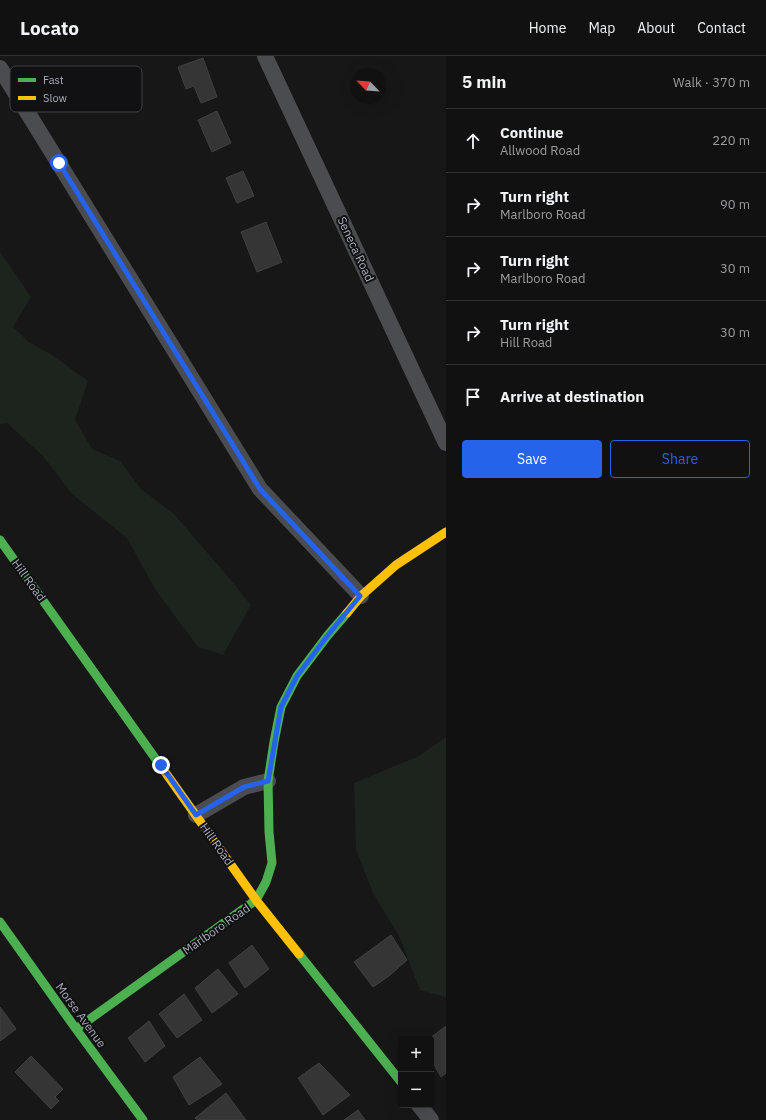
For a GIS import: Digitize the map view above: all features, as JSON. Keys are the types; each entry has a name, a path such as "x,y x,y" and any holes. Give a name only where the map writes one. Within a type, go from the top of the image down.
{"street":[{"name":"Seneca Road","path":"266,56 441,420 446,443"},
{"path":"0,68 10,84"},
{"path":"27,112 260,489 360,596"},
{"name":"Marlboro Road","path":"76,1029 256,900 266,882 272,863 269,832 268,781 281,707 297,676 360,596 396,565 446,532"},
{"name":"Hill Road","path":"0,540 256,900 398,1078"},
{"path":"196,815 244,787 268,781"},
{"name":"Morse Avenue","path":"0,922 143,1120"},
{"path":"421,1108 431,1120"}],"shaded area":[{"path":"0,252 31,297 13,327 29,342 52,355 88,381 75,420 92,449 120,461 141,489 173,513 251,605 223,655 198,647 155,589 127,538 72,494 43,456 7,423 0,424"},
{"path":"446,737 446,997 420,990 400,938 373,893 356,849 354,783 419,756"}],"building":[{"path":"203,58 217,97 201,103 194,86 186,89 178,67"},
{"path":"217,111 231,143 212,152 198,120"},
{"path":"243,171 254,196 237,203 226,178"},
{"path":"266,222 282,262 257,272 241,232"},
{"path":"391,935 407,960 389,976 373,987 354,962"},
{"path":"252,945 269,969 245,988 229,963"},
{"path":"218,969 238,994 212,1013 195,988"},
{"path":"184,994 202,1020 177,1038 159,1014"},
{"path":"0,1007 16,1029 0,1041"},
{"path":"149,1021 165,1046 145,1062 128,1038"},
{"path":"446,1026 446,1073 441,1077 434,1064 433,1036"},
{"path":"31,1056 63,1089 55,1097 59,1101 51,1109 15,1072"},
{"path":"200,1057 222,1084 189,1105 173,1077"},
{"path":"319,1063 350,1095 323,1115 298,1078"},
{"path":"226,1093 246,1120 197,1120 195,1118"},
{"path":"358,1110 365,1120 344,1120"}],"traffic: fast":[{"path":"0,540 160,765"},
{"path":"76,1029 256,900 266,882 272,863 269,832 268,781 281,707 297,676 328,635 347,613"},
{"path":"0,922 143,1120"},
{"path":"299,954 398,1078"}],"traffic: slow":[{"path":"347,613 361,596 396,565 446,532"},
{"path":"160,765 256,900 299,954"}],"route":[{"path":"59,163 260,489 360,596 297,676 281,707 268,781 244,787 196,815 161,765"}]}
